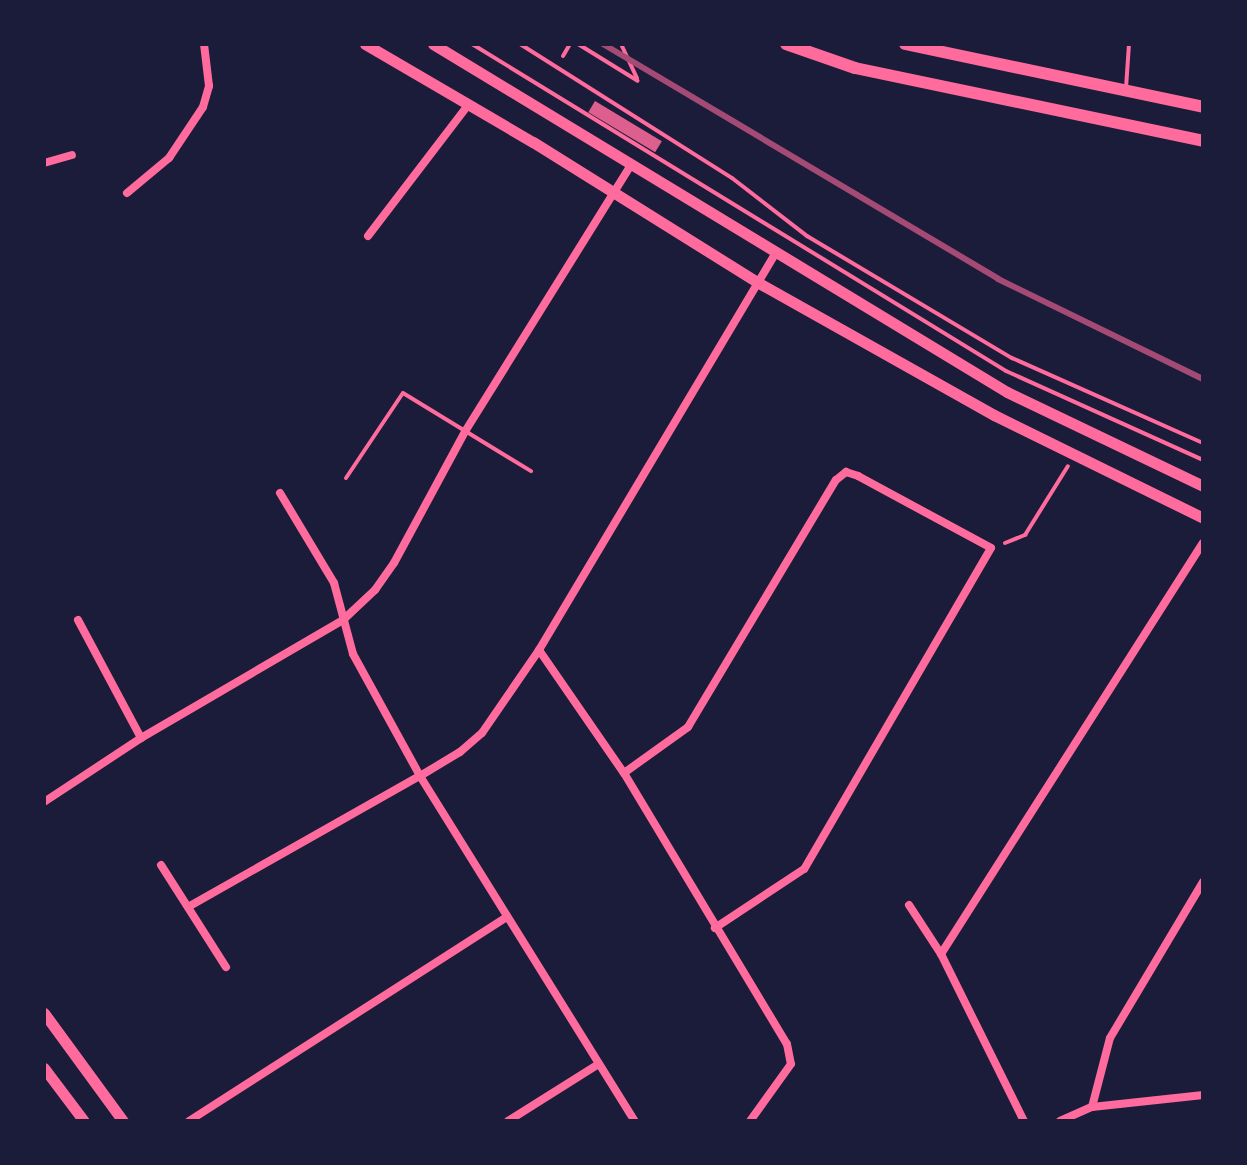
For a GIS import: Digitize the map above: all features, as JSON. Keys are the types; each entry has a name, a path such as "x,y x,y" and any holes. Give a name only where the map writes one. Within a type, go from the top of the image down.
{"main road":[{"path":"786,44 855,68 1203,141"},
{"path":"905,44 1203,107"}],"street":[{"path":"127,193 169,158 203,107 209,86 204,44"},
{"path":"365,44 614,192 757,282 994,415 1203,518"},
{"path":"433,44 1007,392 1203,486"},
{"path":"368,236 468,105"},
{"path":"44,163 72,155"},
{"path":"44,802 141,738 343,620 375,590 394,563 466,430 631,165"},
{"path":"188,907 420,776 460,752 482,733 539,650 776,253"},
{"path":"624,773 688,727 836,480 846,472 991,548 804,869 715,928"},
{"path":"280,493 334,583 353,654 420,776 505,918 635,1121"},
{"path":"941,954 1203,543"},
{"path":"78,620 141,738"},
{"path":"539,650 624,773 787,1044 791,1064 750,1121"},
{"path":"161,865 226,967"},
{"path":"1092,1107 1110,1038 1203,882"},
{"path":"909,905 941,954 1024,1121"},
{"path":"189,1121 505,918"},
{"path":"44,1013 123,1121"},
{"path":"508,1121 597,1065"},
{"path":"44,1068 84,1121"},
{"path":"1060,1121 1092,1107 1203,1095"}],"lane":[{"path":"472,44 1006,371 1203,460"},
{"path":"520,44 732,178 807,236 1012,358 1203,443"},
{"path":"1126,90 1129,44"},
{"path":"346,478 403,393 531,471"}],"path":[{"path":"578,44 638,81 621,44"},
{"path":"991,548 1025,535 1075,455"}],"building":[{"path":"595,101 662,141 655,152 588,112"}],"railway":[{"path":"603,44 998,279 1203,379"}]}
